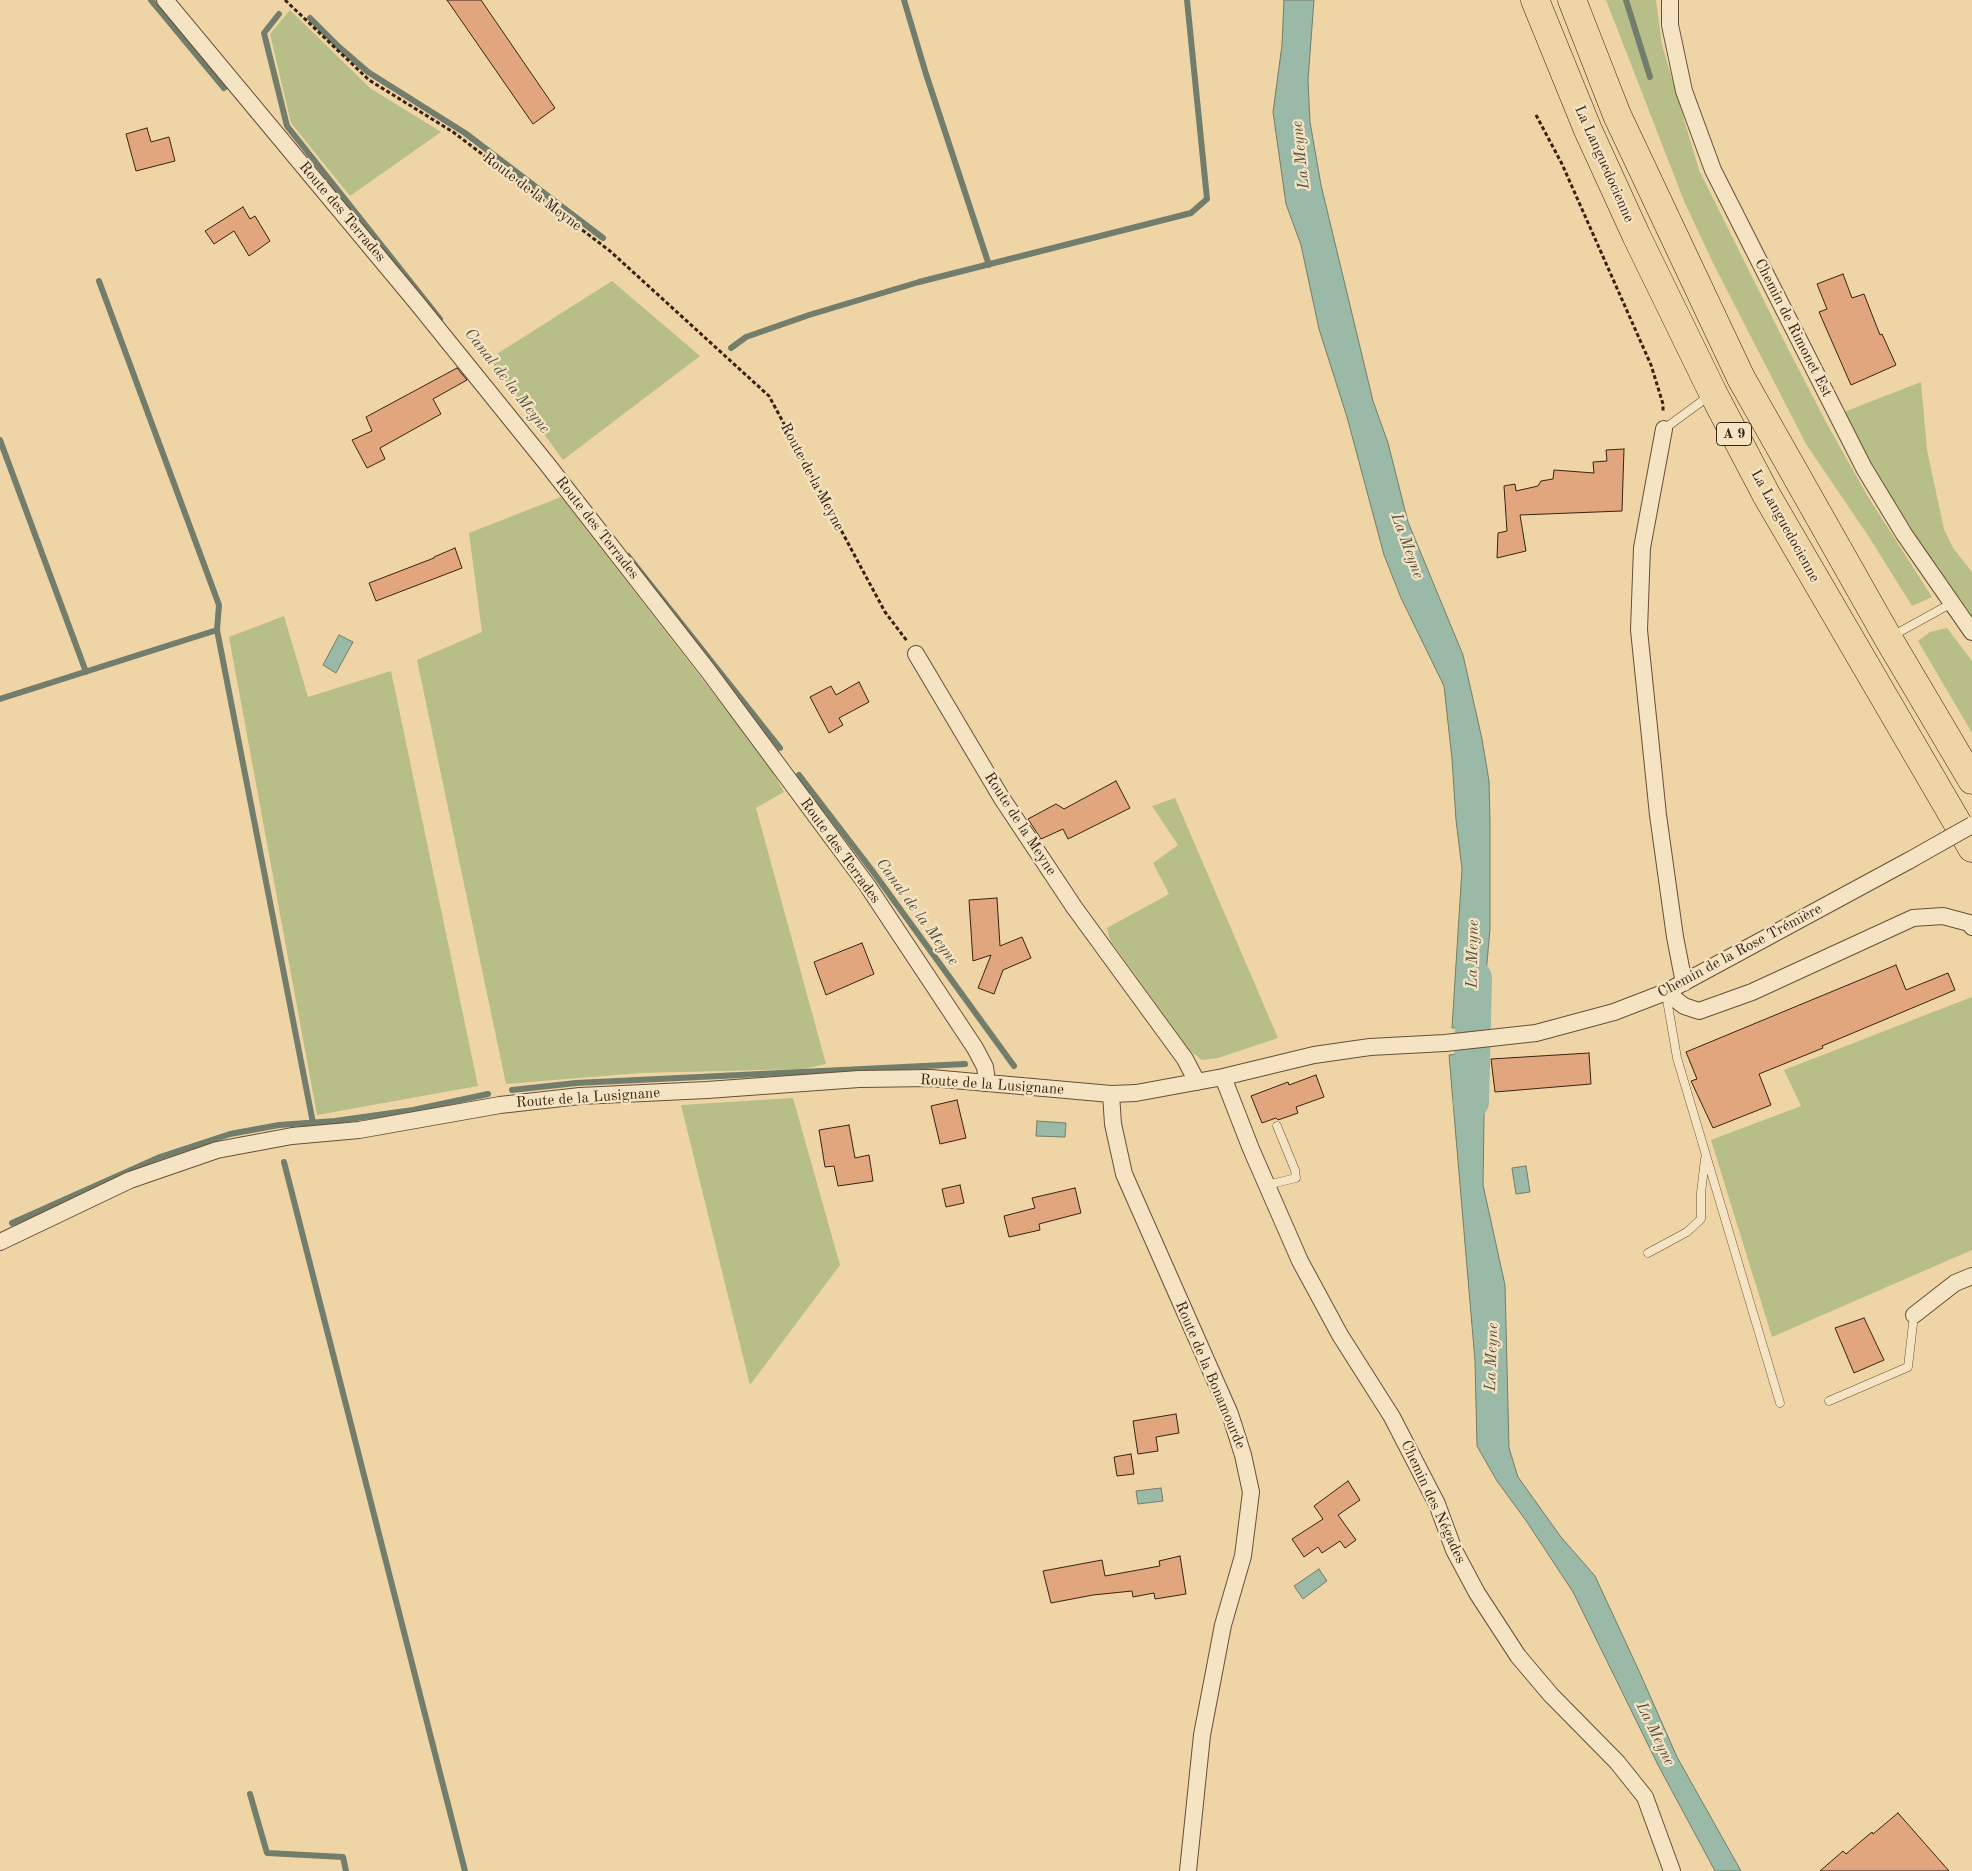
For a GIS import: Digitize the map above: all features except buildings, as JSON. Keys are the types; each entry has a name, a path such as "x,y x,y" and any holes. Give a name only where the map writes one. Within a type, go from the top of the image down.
{"highway":[{"name":"La Languedocienne","path":"1535,0 1600,156 1636,235 1713,393 1772,505 1972,848"},
{"name":"A 9","path":"1572,0 1617,114 1741,378 1888,638 1972,780"}],"street":[{"name":"Route des Terrades","path":"166,0 417,303 547,464 709,672 867,885 975,1048 985,1067 984,1083"},
{"name":"Chemin de Rimonet Est","path":"1670,0 1670,25 1684,90 1713,170 1864,468 1904,534 1972,632"},
{"path":"1664,428 1642,548 1639,630 1658,815 1675,937 1684,983"},
{"name":"Route de la Meyne","path":"916,654 1001,797 1074,907 1185,1059 1197,1082"},
{"name":"Chemin de la Rose Trémière","path":"1197,1082 1314,1055 1370,1047 1445,1043 1536,1033 1614,1012 1684,983 1972,825"},
{"path":"1666,992 1684,1006 1699,1011 1752,992 1913,918 1943,916 1969,923 1972,927"},
{"name":"Chemin des Négades","path":"1223,1077 1267,1185 1309,1278 1340,1335 1392,1416 1437,1504 1454,1550 1477,1593 1518,1656 1551,1694 1617,1762 1644,1797 1672,1871"},
{"name":"Route de la Lusignane","path":"0,1242 130,1180 217,1150 292,1136 359,1130 500,1105 580,1096 707,1090 858,1079 931,1078 1112,1094 1136,1093 1197,1082"},
{"name":"Route de la Bonamourde","path":"1112,1094 1112,1124 1124,1174 1230,1414 1243,1455 1251,1492 1243,1556 1223,1625 1202,1735 1188,1871"},
{"path":"1914,1315 1955,1283 1972,1276"}],"lane":[{"path":"1664,428 1713,393"},
{"path":"1888,638 1952,603"},
{"path":"1666,992 1677,1058 1780,1403"},
{"path":"1267,1185 1296,1178 1295,1170 1278,1126"},
{"path":"1648,1253 1688,1232 1701,1219 1701,1193 1706,1155"},
{"path":"1829,1401 1908,1367 1914,1315"}],"path":[{"name":"Route de la Meyne","path":"286,0 369,80 452,132 610,251 769,396 885,612 916,654"},
{"path":"1536,115 1562,164 1651,365 1663,404 1664,428"}],"green space":[{"path":"1606,0 1656,0 1662,45 1699,170 1827,424 1867,495 1932,597 1912,606 1869,537 1806,444 1713,263 1684,201"},
{"path":"290,10 370,88 441,132 350,196 291,123 270,34"},
{"path":"612,281 700,356 563,460 489,359"},
{"path":"1921,382 1927,450 1944,529 1953,548 1972,572 1972,618 1935,567 1883,484 1844,412"},
{"path":"561,497 768,764 784,792 756,808 826,1064 803,1069 640,1073 506,1084 417,660 482,632 469,533"},
{"path":"284,616 308,697 391,671 478,1086 317,1115 229,637"},
{"path":"1947,628 1972,661 1972,733 1918,641 1930,632"},
{"path":"1175,798 1278,1038 1218,1058 1202,1060 1190,1051 1110,940 1107,928 1169,894 1153,863 1178,845 1152,806"},
{"path":"1972,997 1972,1250 1772,1337 1711,1140 1801,1106 1784,1070"},
{"path":"793,1098 840,1265 750,1385 681,1105"}],"water":[{"path":"1284,0 1314,0 1308,80 1310,122 1321,185 1373,401 1388,443 1408,522 1463,655 1482,739 1489,781 1490,822 1490,929 1486,974 1485,1025 1452,1028 1462,869 1444,686 1401,598 1384,555 1347,417 1319,329 1301,245 1286,204 1273,112 1282,45"},
{"path":"339,635 353,642 336,673 323,665"},
{"path":"1485,1051 1483,1185 1505,1285 1509,1448 1518,1477 1561,1537 1595,1576 1677,1757 1741,1871 1715,1871 1658,1765 1573,1592 1527,1522 1497,1481 1477,1446 1475,1361 1449,1055"},
{"path":"1037,1121 1066,1123 1065,1137 1036,1136"},
{"path":"1526,1166 1530,1192 1516,1194 1512,1168"},
{"path":"1161,1488 1163,1501 1138,1504 1136,1491"},
{"path":"1319,1569 1327,1581 1303,1599 1294,1586"}],"waterway":[{"path":"151,0 224,88"},
{"path":"904,0 926,74 989,265"},
{"path":"731,348 746,337 809,315 919,282 1191,213 1207,199 1187,0"},
{"path":"1626,0 1650,77"},
{"name":"Canal de la Meyne","path":"279,14 264,33 287,126 440,319"},
{"path":"310,18 368,72 465,133 603,238"},
{"path":"99,281 219,605 217,630"},
{"path":"0,440 86,672"},
{"name":"Canal de la Meyne","path":"628,556 780,748"},
{"path":"0,699 217,630 313,1123"},
{"name":"Canal de la Meyne","path":"799,775 871,869 1014,1066"},
{"name":"La Meyne","path":"1471,1102 1474,978"},
{"path":"512,1090 576,1083 965,1064"},
{"path":"12,1223 160,1157 230,1134 279,1125 335,1121 413,1110 488,1094"},
{"path":"284,1162 465,1871"},
{"path":"250,1794 267,1853 343,1857 346,1871"}]}
